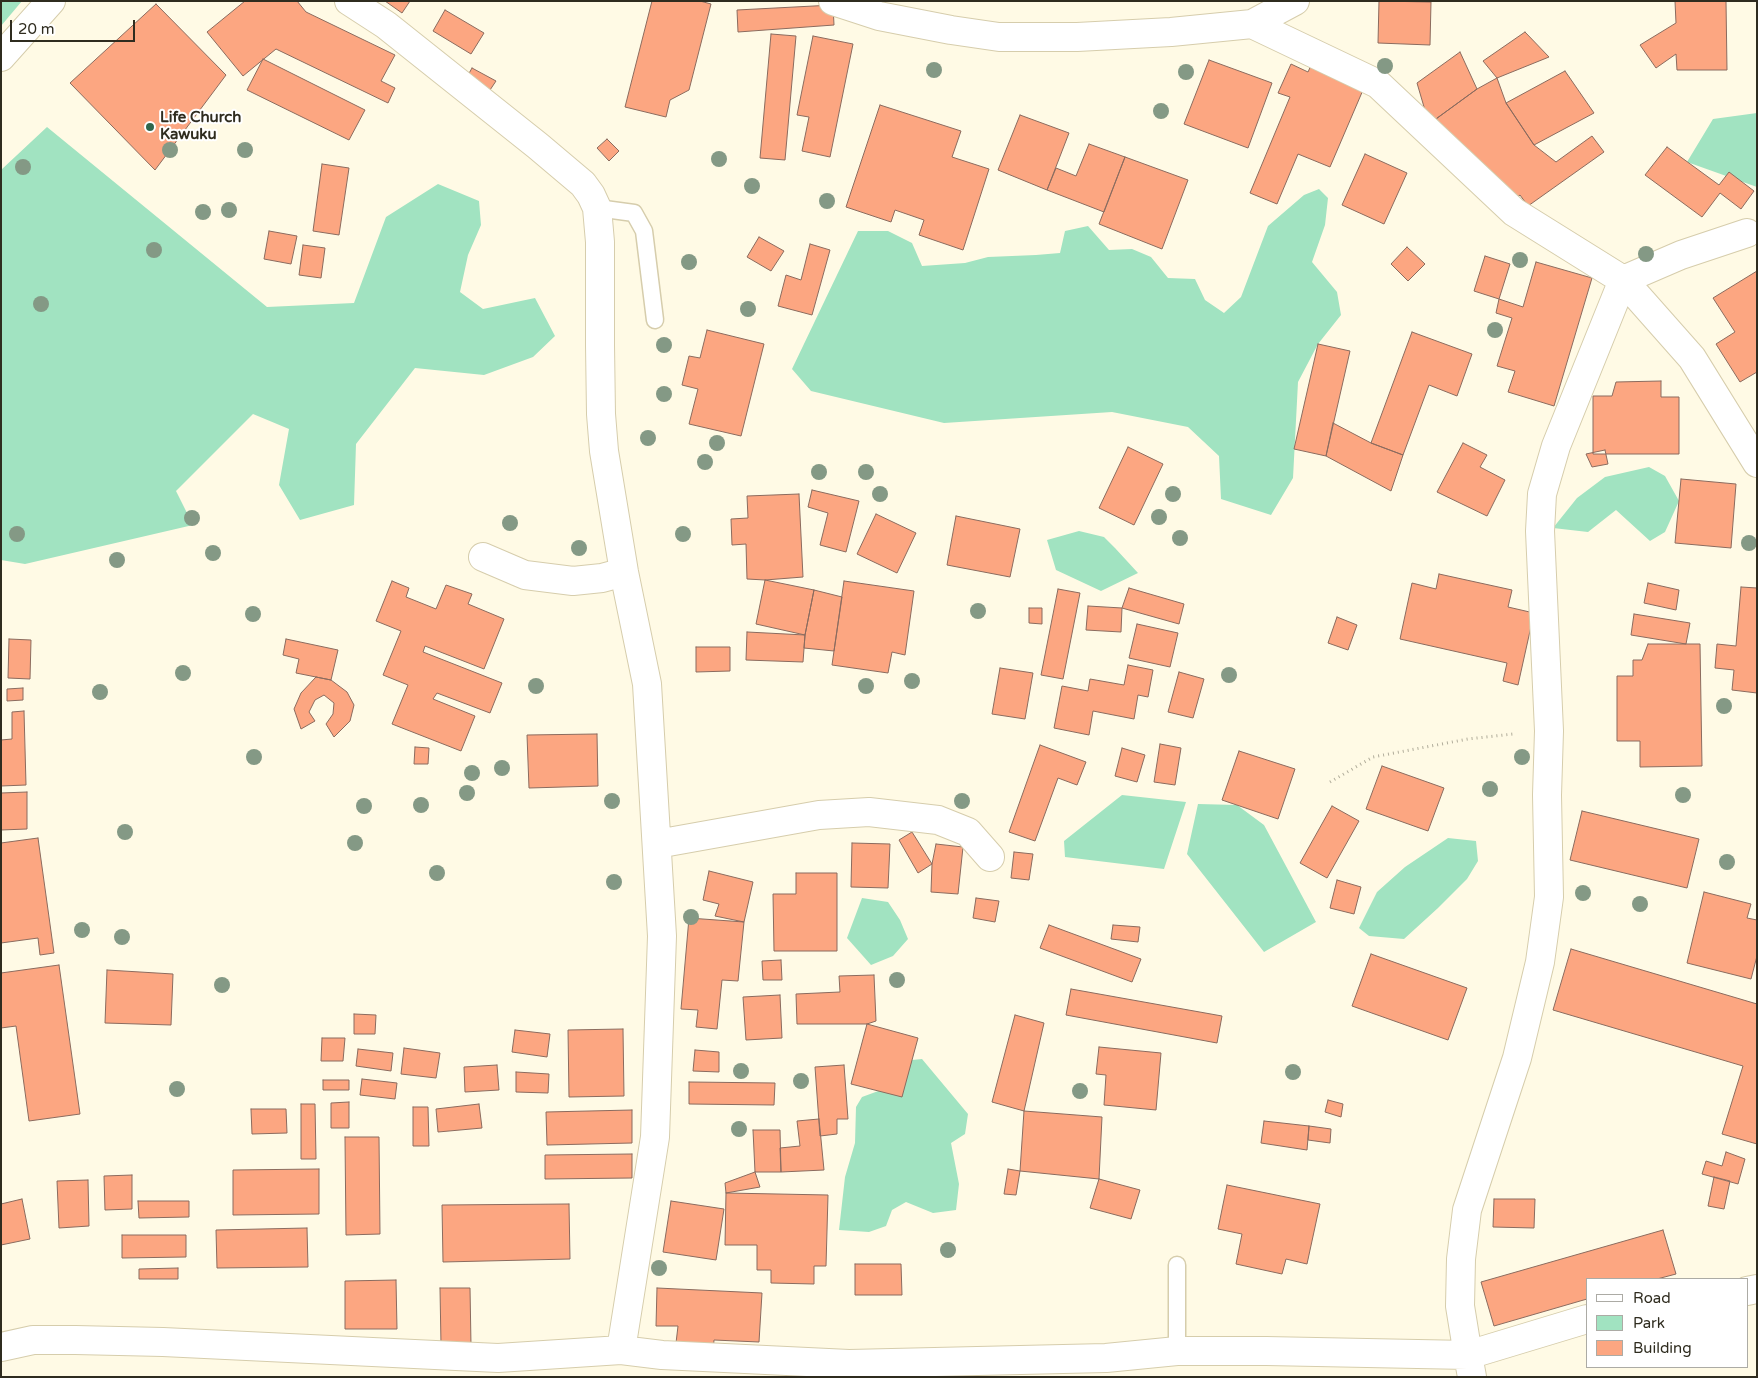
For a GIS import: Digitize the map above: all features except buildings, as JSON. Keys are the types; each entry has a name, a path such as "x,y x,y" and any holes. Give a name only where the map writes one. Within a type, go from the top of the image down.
{"street":[{"path":"1,57 51,1"},
{"path":"349,1 386,25 553,158 583,184 597,208 600,252 601,414 604,451 624,572 647,684 662,936 655,1136 621,1350"},
{"path":"833,1 879,16 951,30 999,36 1076,37 1171,32 1252,24 1295,1"},
{"path":"1252,24 1378,84 1514,212 1623,280 1692,358 1757,463"},
{"path":"1470,1366 1460,1306 1461,1260 1466,1210 1517,1058 1540,962 1549,897 1547,795 1549,730 1540,531 1542,494 1556,446 1623,280 1681,255 1747,233"},
{"path":"483,557 524,575 573,581 602,578 624,572"},
{"path":"657,844 819,815 869,812 938,820 968,832 990,857"},
{"path":"1,1347 33,1340 85,1340 498,1358 621,1350 662,1356 849,1364 1106,1358 1177,1351 1266,1351 1470,1366 1586,1319"}],"lane":[{"path":"597,208 634,213 644,230 654,320"},
{"path":"1177,1265 1177,1351"}],"path":[{"path":"1330,782 1373,757 1468,740 1549,730"}],"green space":[{"path":"1,1 22,1 1,26"},
{"path":"1757,113 1757,187 1687,162 1713,119"},
{"path":"47,127 267,307 354,303 386,217 438,184 479,201 481,225 468,255 460,292 483,309 535,298 555,336 533,357 484,375 415,368 356,444 354,505 300,520 279,485 289,429 253,414 176,491 193,525 25,564 1,560 1,170"},
{"path":"1319,189 1328,198 1325,225 1312,262 1337,292 1341,315 1318,344 1298,382 1293,478 1271,515 1221,499 1219,456 1188,427 1112,412 944,423 811,391 792,369 858,231 888,231 912,243 922,266 965,263 988,257 1060,253 1065,231 1088,226 1109,250 1132,249 1151,257 1168,278 1195,279 1205,300 1224,313 1241,297 1268,226 1304,195"},
{"path":"1649,467 1665,476 1679,501 1665,532 1650,541 1616,510 1588,532 1553,528 1577,498 1605,477"},
{"path":"1079,531 1104,537 1138,573 1101,591 1056,570 1047,540"},
{"path":"1122,795 1186,802 1164,869 1065,857 1064,841"},
{"path":"1198,804 1237,805 1264,825 1316,922 1264,952 1187,854"},
{"path":"1448,838 1476,841 1478,861 1467,879 1404,939 1369,936 1359,928 1377,892 1405,867"},
{"path":"862,898 888,902 900,920 908,939 893,956 871,965 847,938"},
{"path":"922,1059 968,1114 965,1134 951,1143 959,1184 956,1210 933,1213 906,1202 892,1210 886,1226 869,1232 839,1230 845,1177 855,1143 856,1107 862,1097 892,1086 902,1061"}],"place":[{"name":"Life Church Kawuku","path":"150,127"}]}
